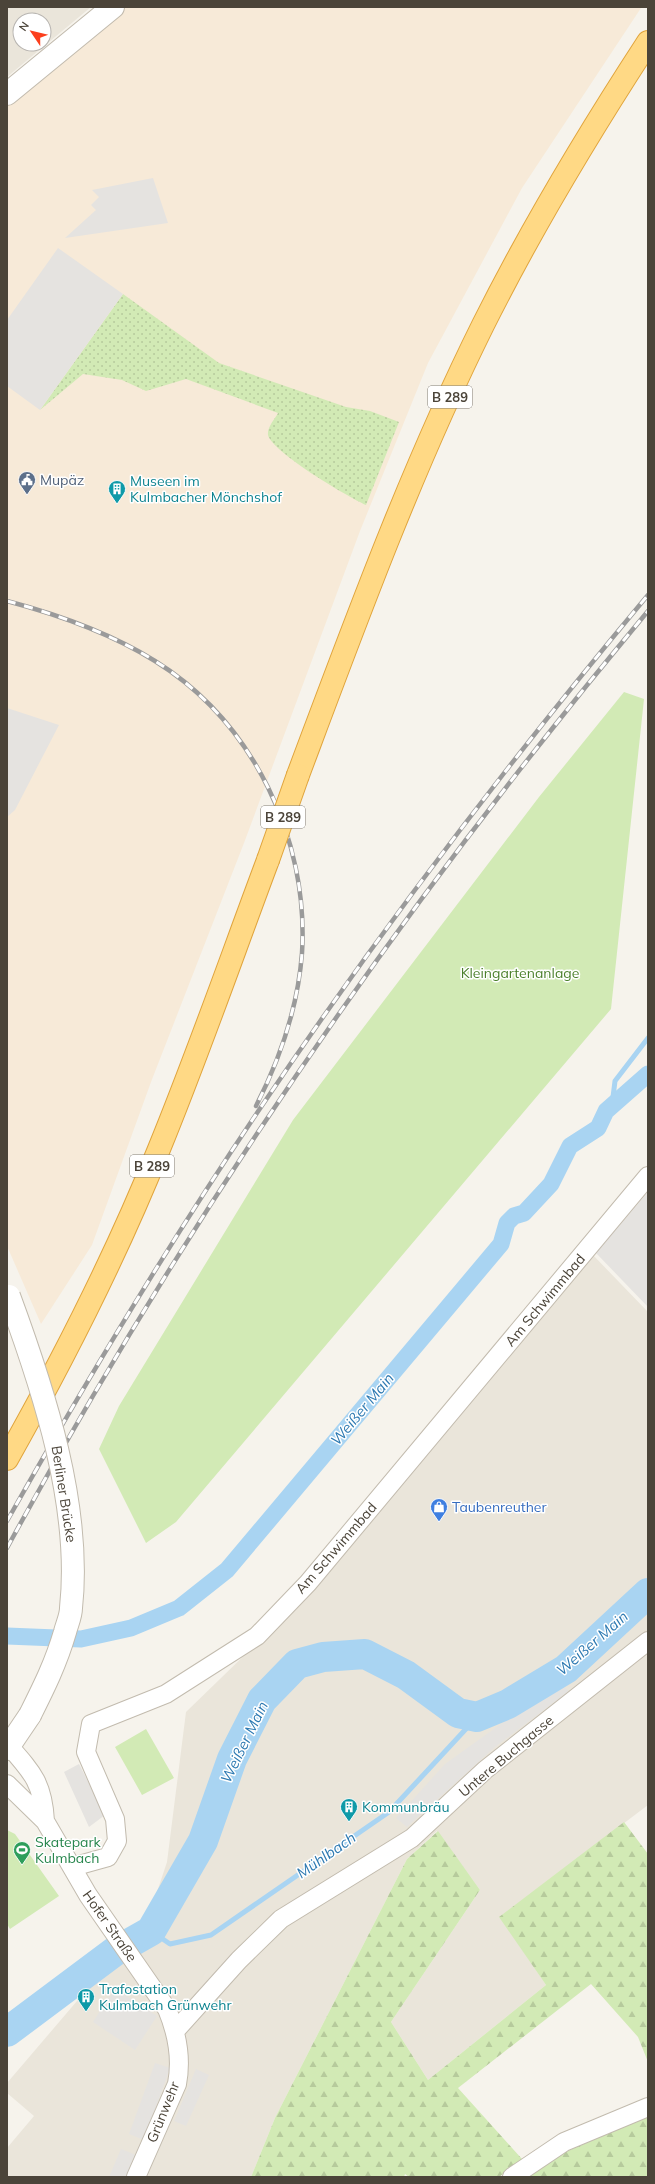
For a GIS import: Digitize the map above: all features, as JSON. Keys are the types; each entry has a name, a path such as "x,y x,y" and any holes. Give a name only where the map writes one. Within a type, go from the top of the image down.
{"highway":[{"name":"B 289","path":"7,1459 87,1311 159,1150 268,860 298,775 381,557 436,427 483,325 541,216 599,118 648,42"}],"street":[{"path":"7,94 113,7"},
{"name":"Am Schwimmbad","path":"72,1867 108,1857 118,1841 115,1819 86,1752 91,1724 166,1694 257,1636 308,1583 648,1176"},
{"name":"Berliner Brücke","path":"8,1294 31,1355 55,1439 73,1539 71,1610 55,1664 30,1715 8,1747"},
{"name":"Untere Buchgasse","path":"176,2030 239,1960 281,1919 412,1838 485,1770 648,1642"},
{"name":"Hofer Straße","path":"8,1747 35,1777 44,1802 45,1821"},
{"name":"Hofer Straße","path":"7,1784 45,1821 88,1895 167,2009 176,2030"},
{"name":"Grünwehr","path":"136,2177 176,2084 180,2068 176,2030"},
{"path":"512,2177 564,2142 648,2107"}],"shaded area":[{"path":"7,7 91,7 52,40 52,12 12,12 12,52 37,52 7,77"},
{"path":"124,7 641,8 522,188 428,363 360,531 244,843 151,1082 92,1245 41,1324 7,1246 7,106"},
{"path":"153,178 168,223 65,238 96,210 91,205 99,197 92,190"},
{"path":"58,248 123,294 40,410 7,386 7,320"},
{"path":"7,708 59,725 15,810 7,817"},
{"path":"648,1192 648,1307 596,1253"},
{"path":"592,1254 648,1312 648,1805 500,1917 546,1985 428,2080 391,2022 480,1890 437,1831 407,1859 275,2118 251,2177 7,2177 7,2148 34,2116 7,2093 7,2083 83,1994 151,1910 167,1862 186,1712 328,1574"},
{"path":"558,1683 569,1691 495,1747 407,1827 396,1818 445,1764"},
{"path":"79,1764 105,1815 89,1827 64,1772"},
{"path":"115,1988 157,2016 135,2050 93,2022"},
{"path":"155,2063 170,2068 144,2140 129,2134"},
{"path":"196,2069 209,2075 186,2126 174,2121"},
{"path":"121,2149 136,2155 127,2177 109,2177"}],"green space":[{"path":"123,294 219,363 346,407 370,411 399,422 366,505 296,463 273,443 268,435 268,432 278,413 186,379 146,391 122,380 83,374 40,410"},
{"name":"Kleingartenanlage","path":"624,692 644,699 611,1009 176,1522 146,1543 99,1449 119,1406 293,1120 539,797"},
{"path":"146,1729 174,1778 142,1795 115,1747"},
{"path":"624,1822 648,1854 648,2062 638,2037 591,1984 458,2088 522,2159 499,2177 409,2177 405,2174 404,2177 251,2177 275,2118 407,1859 438,1831 480,1890 391,2022 428,2080 546,1985 499,1917"},
{"name":"Skatepark Kulmbach","path":"7,1830 15,1834 59,1896 10,1929 7,1924"},
{"path":"648,2116 648,2177 530,2177 540,2163"}],"waterway":[{"path":"612,1105 615,1081 648,1038"},
{"name":"Weißer Main","path":"7,1636 81,1639 131,1628 179,1608 227,1570 501,1244 507,1223 514,1216 524,1213 551,1184 570,1146 598,1128 606,1111 648,1074"},
{"name":"Weißer Main","path":"7,2032 114,1952 151,1931 203,1841 232,1759 262,1700 297,1664 323,1657 365,1654 406,1675 458,1713 477,1717 508,1704 566,1669 648,1593"},
{"name":"Mühlbach","path":"151,1931 170,1944 211,1935 389,1812 477,1717"}],"railway":[{"path":"7,1521 67,1416 129,1313 259,1110 398,912 546,720 648,595"},
{"path":"7,601 45,612 83,626 121,642 155,661 190,686 220,716 246,750 268,787 284,827 296,868 302,910 302,953 296,993 286,1032 273,1070 256,1106"},
{"path":"7,1548 77,1424 149,1302 225,1182 304,1064 386,948 471,833 558,721 648,611"}],"place":[{"name":"Mupäz","path":"27,495"},
{"name":"Museen im Kulmbacher Mönchshof","path":"117,504"},
{"name":"Taubenreuther","path":"439,1522"},
{"name":"Kommunbräu","path":"349,1822"},
{"name":"Skatepark Kulmbach","path":"22,1865"},
{"name":"Trafostation Kulmbach Grünwehr","path":"86,2012"}]}
